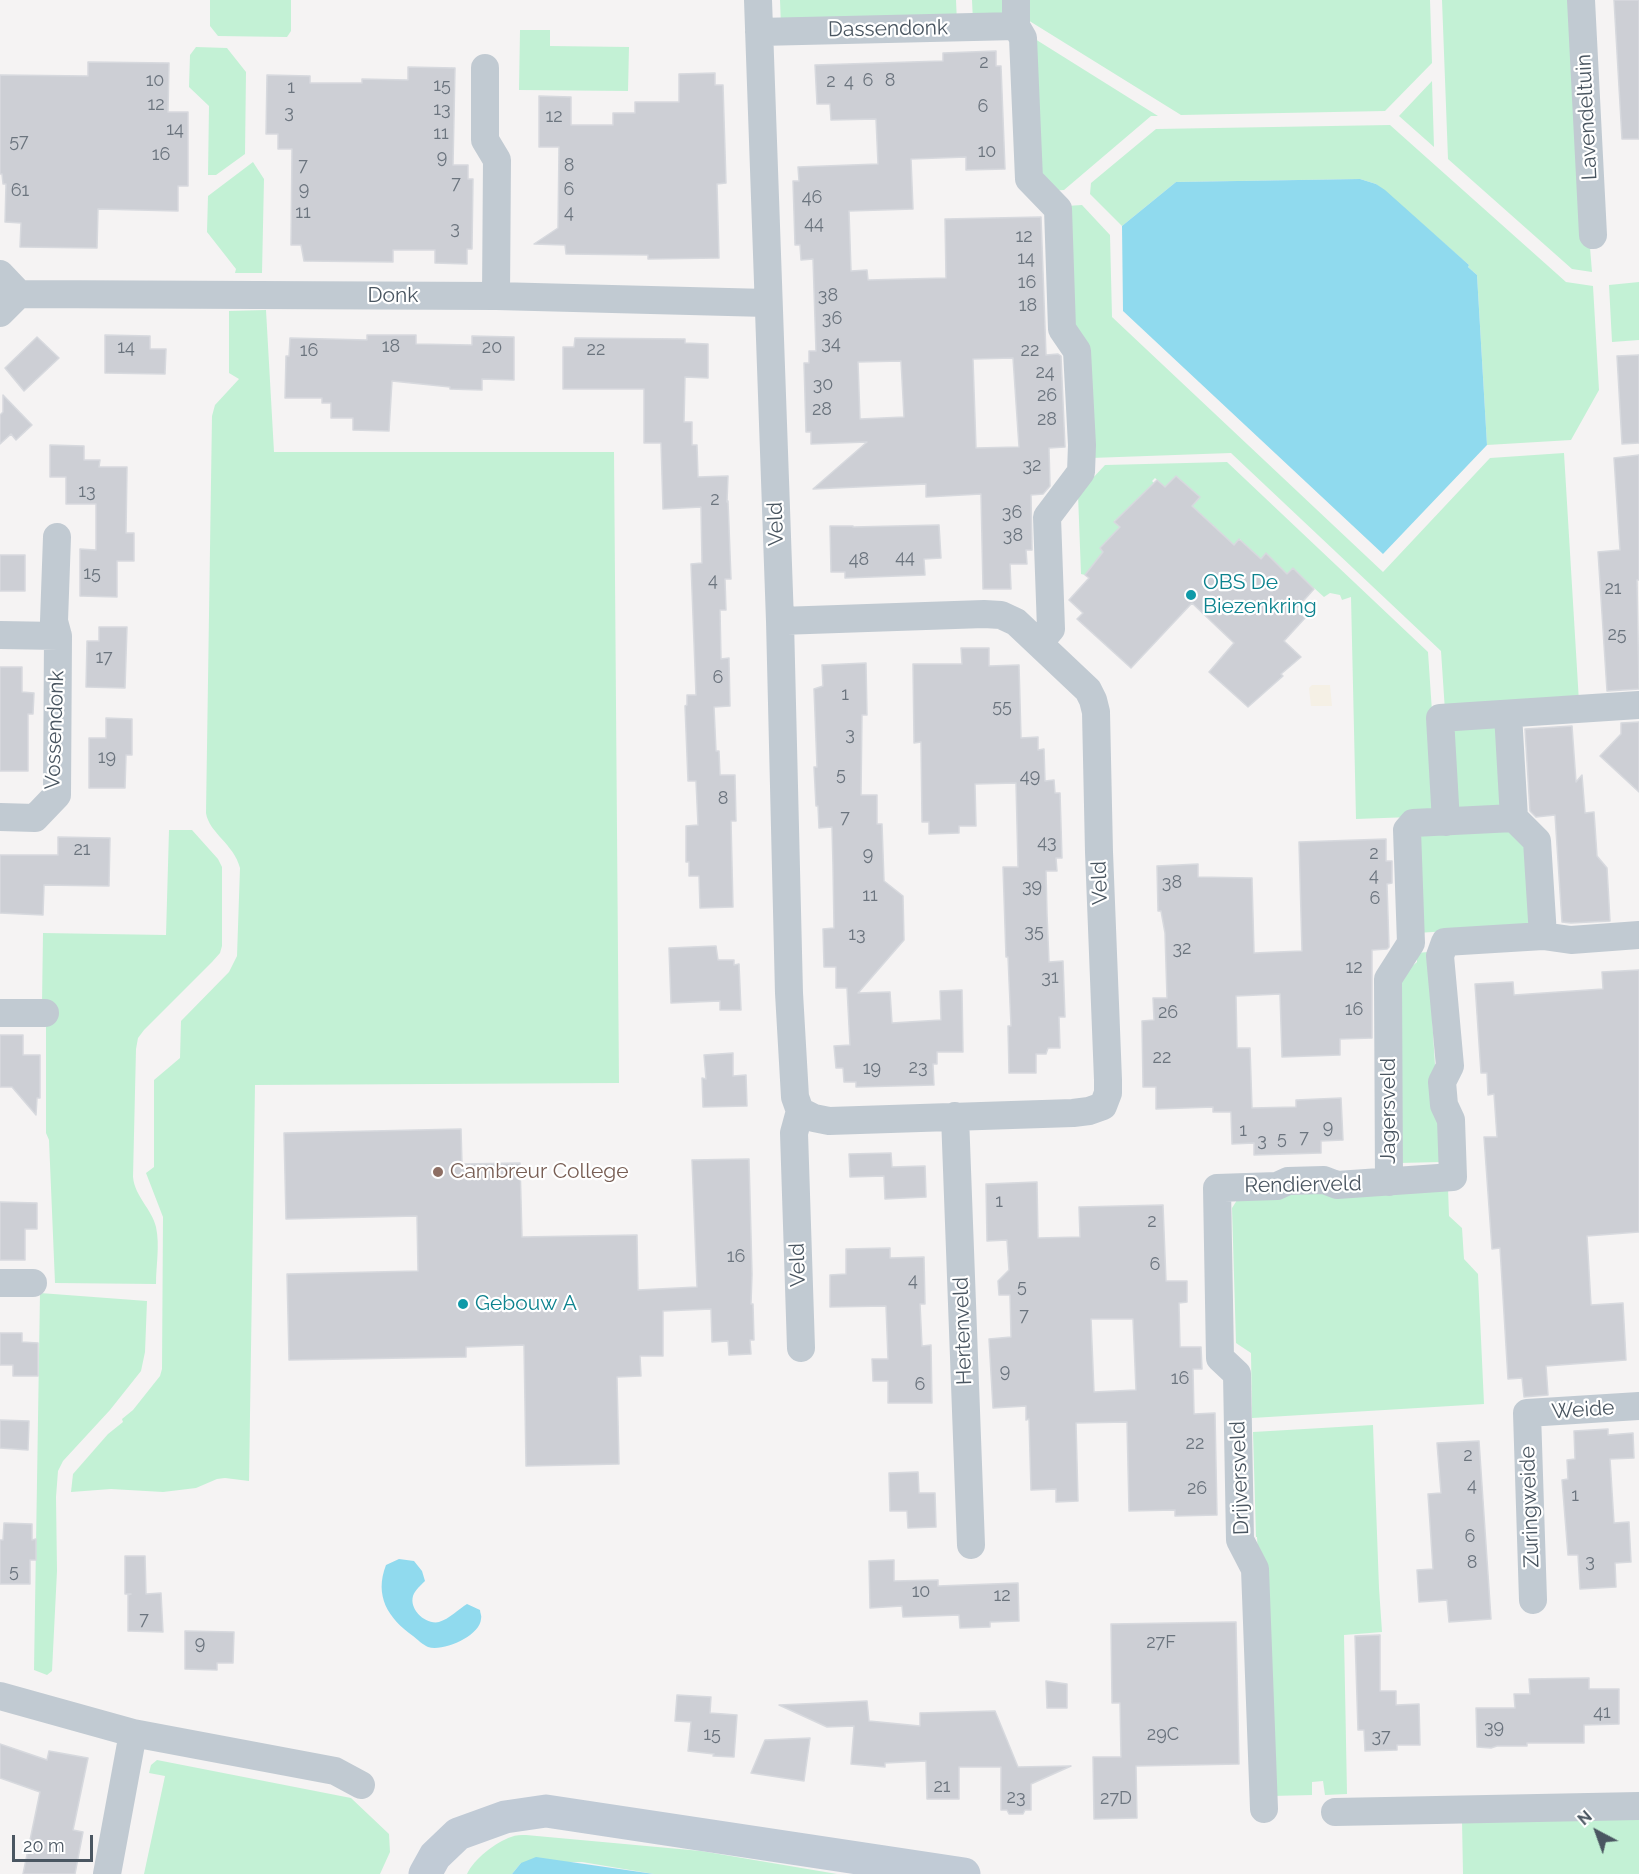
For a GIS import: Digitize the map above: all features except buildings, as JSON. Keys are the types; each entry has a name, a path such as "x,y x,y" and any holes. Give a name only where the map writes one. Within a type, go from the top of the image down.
{"main road":[{"path":"402,1874 458,1834 505,1817 546,1811 963,1874"}],"street":[{"path":"758,0 767,303"},
{"name":"Lavendeltuin","path":"1581,0 1593,235"},
{"path":"1016,13 1023,38 1029,179 1058,209 1062,329 1077,351 1082,445 1081,472 1047,517 1051,629 1039,643"},
{"name":"Dassendonk","path":"759,32 1016,13"},
{"path":"485,68 485,140 497,160 496,296"},
{"name":"Donk","path":"6,294 496,296 767,303"},
{"name":"Veld","path":"767,303 780,621 792,1070 795,1098 800,1112 794,1133 801,1348"},
{"name":"Vossendonk","path":"0,817 35,818 57,795 58,636 54,621 57,537"},
{"name":"Veld","path":"780,621 931,615 1001,615 1016,622 1088,690 1094,700 1096,712 1108,1093 1103,1106 1089,1112 829,1121 800,1112"},
{"path":"0,635 58,636"},
{"path":"1446,822 1440,718 1639,705"},
{"path":"1508,714 1514,818 1537,841 1543,936"},
{"name":"Jagersveld","path":"1514,818 1413,823 1407,830 1411,943 1388,980 1389,1182 1453,1178 1451,1120 1444,1105 1442,1082 1450,1066 1440,956 1445,942 1543,936 1571,940 1639,935"},
{"path":"0,1013 45,1013"},
{"name":"Hertenveld","path":"955,1116 970,1545"},
{"name":"Rendierveld","path":"1216,1188 1276,1186 1288,1181 1324,1180 1337,1185 1389,1182"},
{"name":"Drijversveld","path":"1216,1188 1220,1358 1237,1374 1240,1540 1255,1569 1264,1809"},
{"path":"0,1283 33,1283"},
{"name":"Weide","path":"1527,1413 1639,1406"},
{"name":"Zuringweide","path":"1527,1413 1533,1600"},
{"path":"0,1696 133,1733 336,1771 361,1785"},
{"path":"107,1874 133,1733"},
{"path":"1335,1812 1639,1806"}],"green space":[{"path":"210,0 291,0 291,31 287,37 218,36 210,26"},
{"path":"780,0 956,0 957,23 781,26"},
{"path":"972,0 1008,0 1009,22 973,22"},
{"path":"1023,0 1430,0 1432,63 1385,111 1181,115 1023,17"},
{"path":"1442,0 1570,0 1592,272 1572,269 1448,159"},
{"path":"520,30 550,30 550,46 629,47 628,91 519,90"},
{"path":"1035,39 1158,116 1151,116 1064,190 1048,191 1036,179"},
{"path":"196,47 227,48 246,72 245,154 216,175 208,175 209,106 189,87 190,55"},
{"path":"1432,81 1434,147 1399,116"},
{"path":"1390,125 1566,282 1593,286 1599,390 1571,440 1487,445 1477,275 1468,267 1469,265 1376,184 1360,179 1176,182 1122,226 1090,194 1091,183 1156,129"},
{"path":"253,162 264,179 262,273 235,273 236,269 207,232 208,196"},
{"path":"1082,205 1110,235 1112,317 1383,572 1490,458 1564,453 1579,702 1445,711 1441,651 1231,453 1091,458 1068,327 1066,206"},
{"path":"1639,282 1639,340 1612,342 1609,285"},
{"path":"266,310 274,452 614,452 619,1083 255,1085 249,1481 217,1479 196,1488 163,1492 111,1489 71,1492 73,1474 108,1434 123,1422 122,1419 133,1410 160,1376 162,1369 163,1217 146,1173 154,1167 154,1080 180,1058 181,1021 229,972 237,956 240,868 233,852 212,827 206,813 212,416 215,405 239,379 229,373 229,311"},
{"path":"1227,462 1428,652 1439,816 1356,819 1351,597 1342,600 1340,595 1330,593 1324,597 1314,588 1312,590 1293,568 1286,575 1266,554 1258,561 1240,539 1232,547 1214,530 1216,528 1213,525 1205,532 1187,512 1200,497 1176,476 1165,487 1155,478 1152,481 1154,483 1137,501 1135,500 1136,502 1119,520 1114,521 1122,529 1100,548 1107,555 1085,575 1081,574 1078,494 1105,465"},
{"path":"1500,721 1506,814 1452,815 1446,724"},
{"path":"1507,826 1528,844 1534,926 1416,933 1414,830"},
{"path":"169,830 192,830 218,859 222,867 222,946 220,953 212,962 138,1038 133,1177 137,1191 156,1227 158,1248 156,1284 55,1283 49,1140 46,1133 46,1023 42,1004 43,933 166,935"},
{"path":"1428,952 1441,1162 1399,1163 1395,981 1417,962 1417,953"},
{"path":"1448,1188 1449,1216 1462,1228 1464,1259 1478,1274 1484,1404 1252,1418 1251,1353 1236,1343 1232,1208 1239,1197"},
{"path":"40,1293 147,1301 145,1352 141,1371 110,1410 63,1461 58,1471 57,1571 52,1671 47,1675 34,1670"},
{"path":"1373,1425 1382,1632 1344,1635 1347,1794 1325,1795 1323,1781 1312,1782 1312,1795 1271,1796 1256,1537 1253,1432"},
{"path":"157,1760 351,1798 389,1834 390,1852 380,1874 144,1874 165,1776 149,1773 151,1765"},
{"path":"1639,1816 1639,1874 1463,1874 1462,1820"},
{"path":"526,1835 701,1851 837,1874 654,1874 582,1862 521,1863 512,1874 467,1874 480,1857 492,1847 505,1839"}],"sand":[{"path":"1312,685 1330,685 1332,706 1311,706 1309,688"}],"water":[{"path":"1360,179 1376,184 1385,190 1469,265 1468,267 1477,275 1487,445 1383,554 1123,311 1122,226 1176,182"},
{"path":"399,1559 414,1561 422,1571 425,1581 415,1592 412,1601 416,1611 424,1619 439,1622 467,1604 480,1610 479,1625 468,1637 451,1645 428,1647 397,1622 386,1605 382,1587 386,1565"},
{"path":"536,1857 654,1874 512,1874 521,1863"}],"place":[{"name":"OBS De Biezenkring","path":"1191,595"},
{"name":"Cambreur College","path":"438,1172"},
{"name":"Gebouw A","path":"463,1304"}]}
